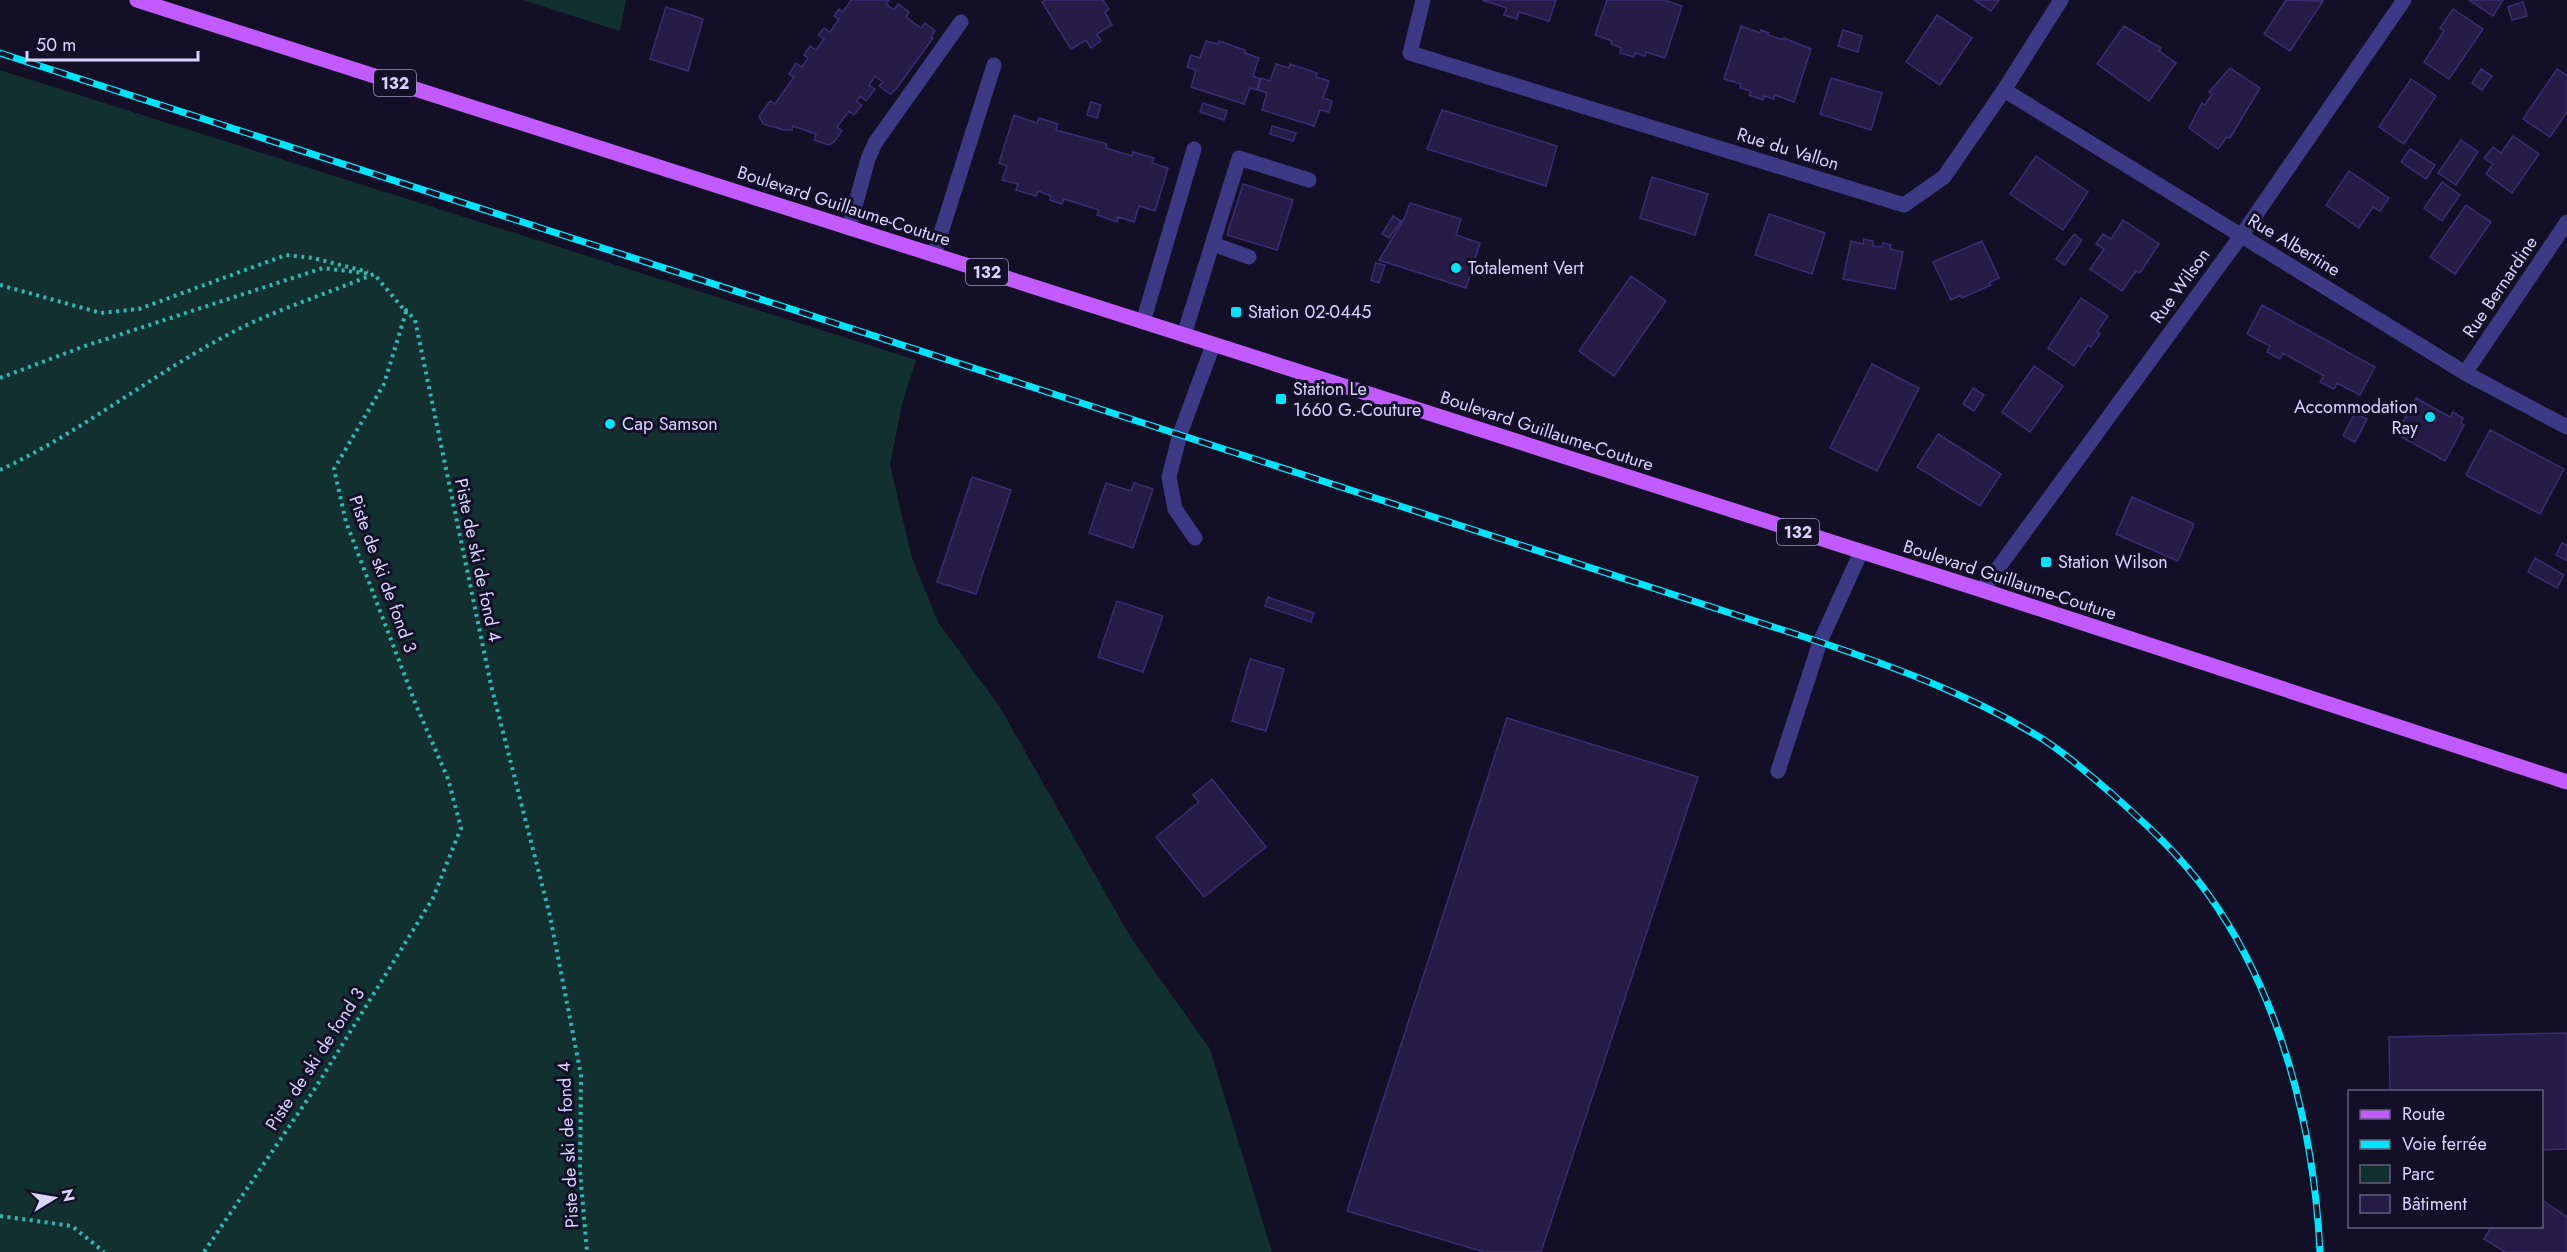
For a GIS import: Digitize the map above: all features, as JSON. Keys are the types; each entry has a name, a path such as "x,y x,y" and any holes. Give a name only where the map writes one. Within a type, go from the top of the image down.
{"main road":[{"name":"Boulevard Guillaume-Couture","path":"137,0 1861,552 2567,782"}],"street":[{"name":"Rue du Vallon","path":"1423,0 1410,52 1904,206 1944,177 2004,90 2061,0"},
{"name":"Rue Wilson","path":"1982,591 2241,236 2404,0"},
{"path":"849,228 868,159 875,143 961,22"},
{"path":"934,255 994,65"},
{"name":"Rue Albertine","path":"2004,90 2465,373 2567,427"},
{"path":"1143,322 1194,149"},
{"path":"1184,335 1239,158 1309,180"},
{"name":"Rue Bernardine","path":"2465,373 2567,222"},
{"path":"1213,244 1249,257"},
{"path":"1195,538 1175,509 1169,477 1180,434 1213,345"},
{"path":"1778,771 1820,642 1861,552"}],"path":[{"path":"0,285 36,298 81,306 101,313 139,309 286,255 358,268 374,274"},
{"path":"0,378 85,346 323,268 374,274"},
{"path":"0,470 36,453 142,385 251,324 374,274"},
{"name":"Piste de ski de fond 3","path":"204,1252 316,1087 433,898 461,828 448,779 416,705 346,522 334,469 384,384 406,312 374,274"},
{"name":"Piste de ski de fond 4","path":"374,274 415,320 491,685 550,916 580,1075 580,1171 587,1252"},
{"path":"0,1216 72,1226 104,1252"}],"green space":[{"path":"523,0 626,0 620,31"},
{"path":"0,70 916,360 902,404 890,465 912,558 938,622 1001,709 1131,938 1210,1049 1272,1252 0,1252"}],"building":[{"path":"851,0 889,0 886,4 894,10 898,4 909,12 906,17 921,28 925,23 935,31 931,37 933,38 890,94 879,86 883,82 875,76 869,85 875,89 866,101 860,96 856,101 862,105 854,115 849,111 837,127 842,131 829,145 814,140 816,134 793,126 792,130 784,130 763,124 759,116 770,101 775,104 794,77 789,74 796,63 802,67 808,58 804,55 810,46 816,50 824,39 818,35 824,28 830,32 839,19 834,16 839,9 843,12"},
{"path":"1046,0 1103,0 1109,9 1105,12 1112,25 1097,34 1101,41 1091,48 1086,40 1071,49 1042,2"},
{"path":"1482,0 1556,0 1549,21 1519,12 1517,19 1504,15 1507,8"},
{"path":"1607,0 1664,0 1682,6 1665,58 1646,52 1645,56 1635,53 1634,57 1620,53 1621,48 1611,44 1612,41 1595,35"},
{"path":"1974,0 1999,0 1991,11"},
{"path":"2286,0 2323,1 2290,51 2264,34"},
{"path":"2469,0 2503,0 2493,16"},
{"path":"2523,2 2527,16 2512,20 2508,7"},
{"path":"666,7 703,19 688,71 650,59"},
{"path":"2453,9 2483,29 2449,79 2424,62 2444,31 2440,28"},
{"path":"1937,15 1972,38 1940,85 1906,62"},
{"path":"1741,26 1760,33 1761,30 1769,33 1768,35 1784,40 1784,38 1811,49 1794,102 1775,95 1774,99 1764,96 1763,100 1749,95 1751,91 1740,88 1741,84 1724,79"},
{"path":"2124,26 2161,48 2159,51 2176,63 2149,101 2097,64"},
{"path":"1843,30 1862,36 1858,52 1838,46"},
{"path":"1206,41 1218,44 1219,41 1245,50 1245,53 1259,58 1253,76 1260,79 1257,90 1250,88 1244,104 1191,87 1196,70 1187,67 1191,55 1200,58"},
{"path":"1276,64 1289,68 1290,64 1317,73 1316,77 1329,81 1323,98 1332,101 1329,112 1320,110 1314,126 1262,110 1267,93 1258,90 1261,78 1270,81"},
{"path":"2230,68 2260,88 2230,138 2227,137 2218,149 2189,128 2202,103 2205,105 2212,94 2209,92"},
{"path":"2481,69 2492,76 2482,90 2472,83"},
{"path":"2557,69 2567,76 2567,112 2550,137 2523,119"},
{"path":"1831,78 1882,93 1871,130 1820,114"},
{"path":"2411,79 2436,96 2404,144 2379,127"},
{"path":"1091,102 1101,105 1097,118 1087,115"},
{"path":"1203,103 1227,111 1224,120 1200,112"},
{"path":"1442,110 1557,146 1546,186 1427,149"},
{"path":"1014,115 1037,123 1039,118 1058,124 1056,130 1107,144 1106,148 1132,156 1133,152 1154,158 1152,163 1168,168 1155,211 1139,206 1134,222 1118,217 1117,222 1097,215 1099,210 1064,199 1062,204 1050,200 1051,196 1038,191 1036,196 1016,190 1018,184 1002,180 1007,166 999,163"},
{"path":"1272,126 1296,133 1293,141 1270,134"},
{"path":"2513,136 2539,154 2512,193 2486,174 2493,164 2484,158 2493,147 2501,153"},
{"path":"2461,140 2478,152 2456,185 2438,173"},
{"path":"2410,149 2435,165 2426,179 2401,162"},
{"path":"2036,156 2088,192 2063,230 2010,194"},
{"path":"2349,171 2389,198 2380,211 2373,207 2359,228 2326,205"},
{"path":"1652,177 1708,194 1695,235 1640,218"},
{"path":"2442,182 2460,195 2442,221 2424,208"},
{"path":"1243,184 1293,200 1277,250 1227,235"},
{"path":"1410,203 1461,219 1456,235 1480,243 1466,288 1379,260 1404,219"},
{"path":"2466,205 2491,222 2455,274 2430,257"},
{"path":"1769,214 1825,233 1812,274 1755,255"},
{"path":"1393,216 1401,221 1389,238 1382,234"},
{"path":"2123,220 2159,244 2140,273 2136,271 2122,291 2090,269 2104,249 2096,244 2103,234 2111,239"},
{"path":"2074,234 2082,240 2065,265 2056,259"},
{"path":"1864,239 1873,241 1873,246 1882,247 1883,243 1891,245 1890,249 1903,252 1895,289 1843,279 1851,241 1863,244"},
{"path":"1982,241 1999,278 1989,283 1991,285 1962,298 1961,295 1951,300 1933,262"},
{"path":"1376,263 1385,265 1379,283 1371,280"},
{"path":"1631,276 1666,301 1614,376 1579,351"},
{"path":"2081,298 2108,316 2097,332 2100,334 2091,347 2088,345 2074,366 2048,348"},
{"path":"2262,305 2375,367 2360,395 2337,383 2334,389 2320,382 2324,376 2283,353 2280,359 2267,352 2270,346 2247,334"},
{"path":"1872,364 1919,388 1877,471 1830,448"},
{"path":"2034,366 2063,386 2030,432 2002,412"},
{"path":"1973,388 1984,395 1974,411 1963,404"},
{"path":"2416,398 2450,417 2453,412 2463,418 2461,423 2464,425 2445,461 2396,434"},
{"path":"2355,413 2367,419 2355,442 2343,436"},
{"path":"2490,430 2564,469 2540,514 2466,475"},
{"path":"1938,434 2001,474 1980,506 1917,467"},
{"path":"972,477 1011,490 976,594 937,582"},
{"path":"1106,483 1131,491 1134,483 1153,489 1133,548 1089,533"},
{"path":"2132,497 2194,524 2178,561 2116,534"},
{"path":"2562,543 2567,545 2567,561 2556,555"},
{"path":"2535,558 2564,575 2557,588 2528,572"},
{"path":"1268,597 1314,613 1311,622 1265,606"},
{"path":"1117,601 1163,616 1143,672 1098,657"},
{"path":"1250,659 1284,669 1266,731 1232,721"},
{"path":"1507,718 1698,777 1541,1252 1484,1252 1347,1211"},
{"path":"1212,779 1266,847 1204,897 1156,837 1199,802 1193,795"},
{"path":"2567,1033 2567,1149 2543,1150 2543,1090 2390,1090 2389,1037"},
{"path":"2543,1201 2567,1217 2567,1252 2505,1252 2484,1239 2491,1228 2543,1228"}],"railway":[{"path":"0,53 1820,642 1930,682 2010,720 2065,755 2150,828 2197,880 2234,934 2274,1019 2289,1065 2310,1158 2320,1252"}],"place":[{"name":"Totalement Vert","path":"1456,268"},
{"name":"Station 02-0445","path":"1236,312"},
{"name":"Station Le 1660 G.-Couture","path":"1281,399"},
{"name":"Accommodation Ray","path":"2430,417"},
{"name":"Cap Samson","path":"610,424"},
{"name":"Station Wilson","path":"2046,562"}]}
